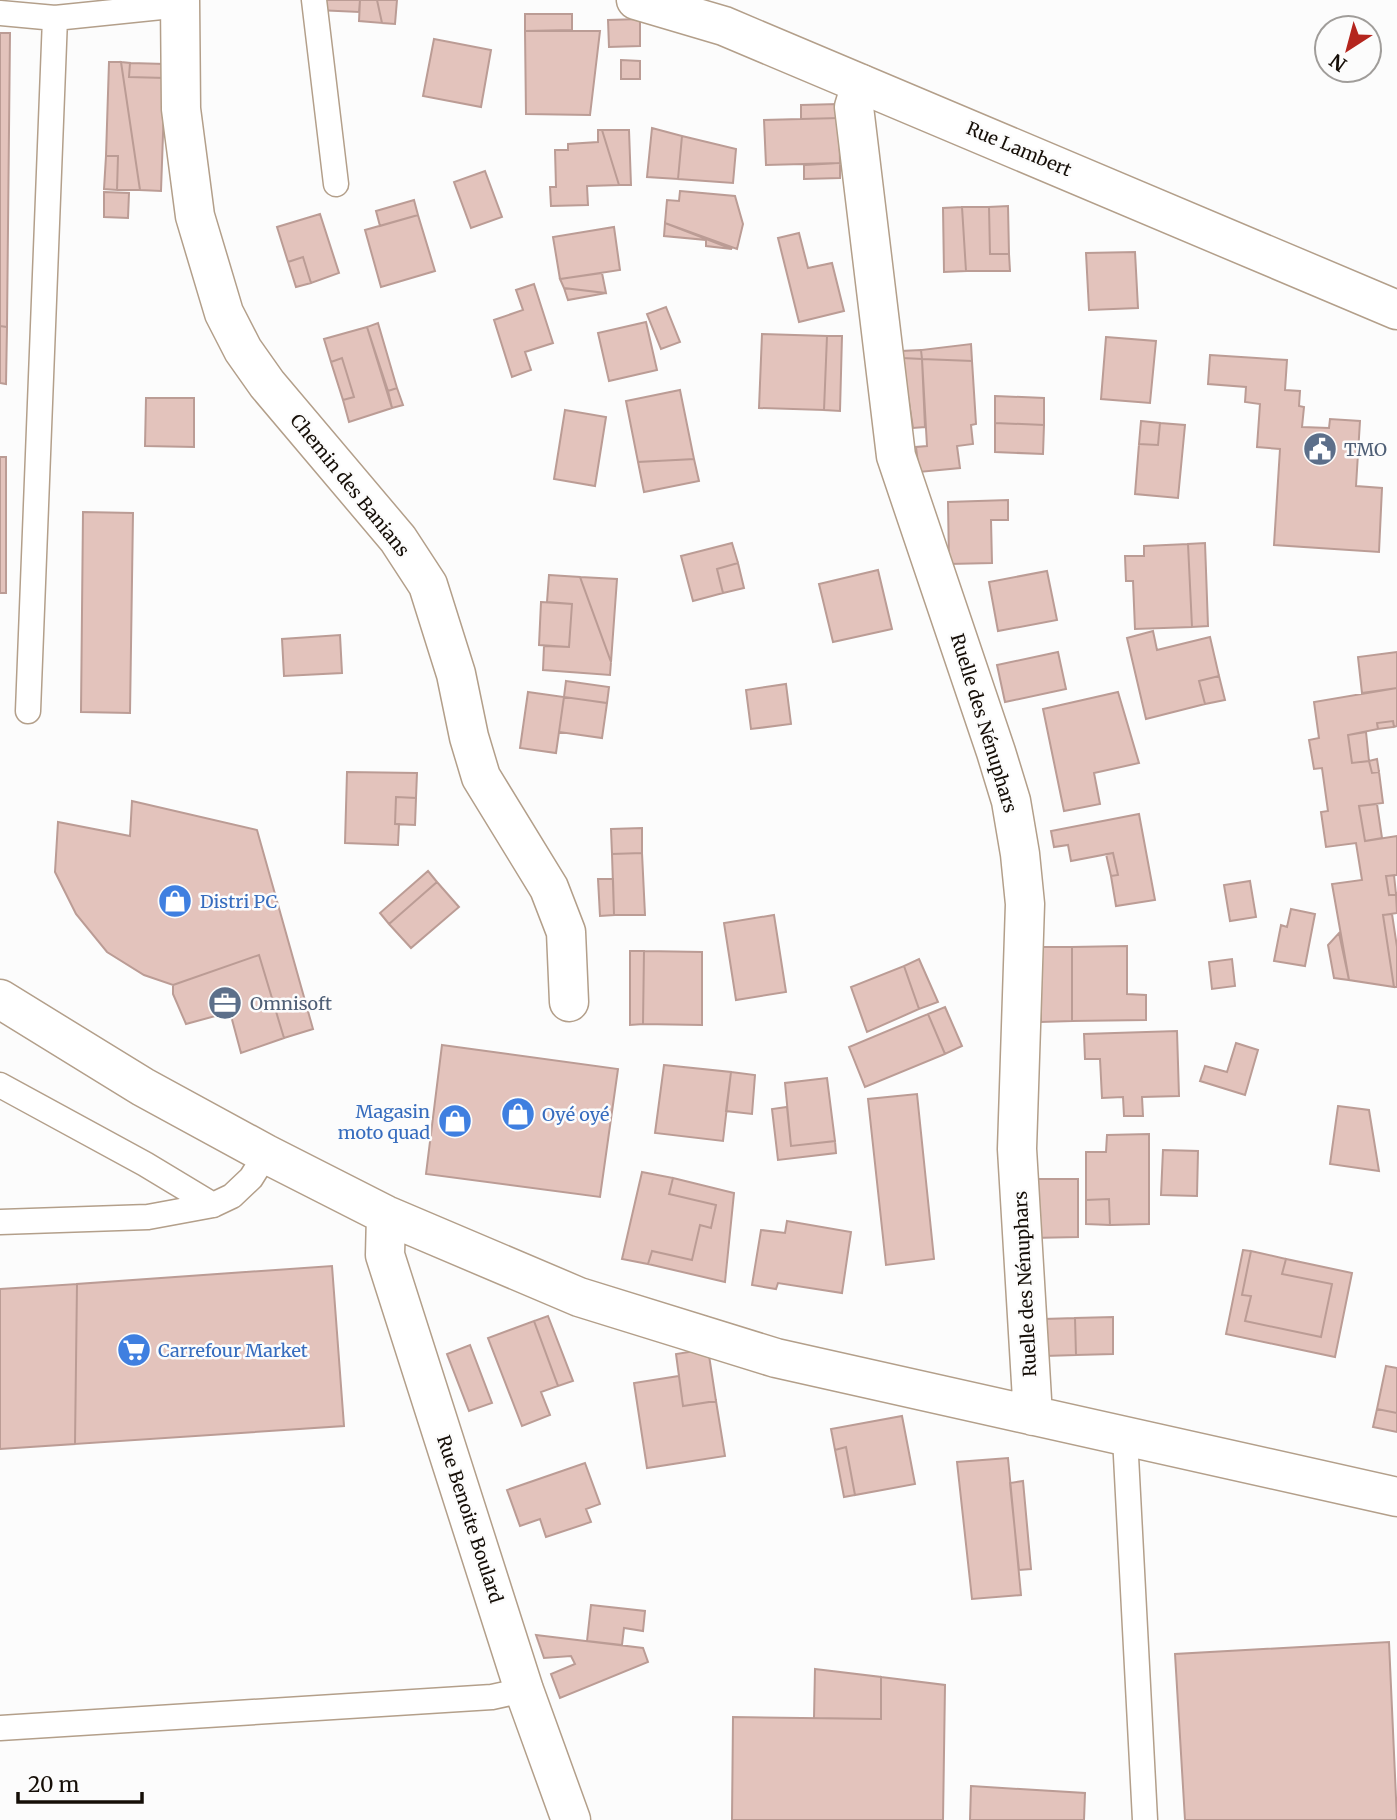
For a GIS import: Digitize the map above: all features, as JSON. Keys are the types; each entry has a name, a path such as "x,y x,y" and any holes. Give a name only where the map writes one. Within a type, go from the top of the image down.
{"street":[{"name":"Rue Lambert","path":"636,0 724,26 1397,310"},
{"name":"Chemin des Banians","path":"181,2 181,109 195,216 224,313 243,350 267,384 398,539 428,585 456,674 469,737 481,777 549,888 566,932 569,1002"},
{"name":"Ruelle des Nénuphars","path":"861,84 854,107 896,456 996,752 1010,801 1020,854 1025,904 1025,956 1017,1149 1033,1416"},
{"path":"6,1003 143,1087 266,1154 386,1215 579,1297 776,1358 1397,1497"},
{"name":"Rue Benoite Boulard","path":"386,1215 385,1255 524,1690 570,1820"}],"lane":[{"path":"314,0 336,184"},
{"path":"0,13 55,18 181,2"},
{"path":"28,711 55,18"},
{"path":"0,1085 145,1164 213,1205"},
{"path":"0,1222 148,1217 213,1205 232,1196 251,1178 266,1154"},
{"path":"1125,1437 1145,1820"},
{"path":"0,1728 492,1697 524,1690"}],"building":[{"path":"317,0 360,0 359,12 317,10"},
{"path":"360,0 377,0 382,23 359,21"},
{"path":"377,0 397,0 395,24 382,23"},
{"path":"525,14 572,14 572,30 525,31"},
{"path":"640,19 640,46 609,47 608,20"},
{"path":"525,31 600,31 590,115 526,114"},
{"path":"0,33 10,33 7,327 0,326"},
{"path":"434,39 491,50 481,107 423,96"},
{"path":"621,60 640,61 640,79 621,79"},
{"path":"109,62 121,62 140,190 117,190 118,156 106,156"},
{"path":"121,62 130,63 129,77 165,78 161,191 140,190"},
{"path":"130,63 165,64 165,78 129,77"},
{"path":"838,104 839,118 801,119 801,105"},
{"path":"839,118 840,163 766,165 764,120"},
{"path":"652,128 682,136 678,179 647,177"},
{"path":"598,130 602,130 619,185 587,186 588,205 551,206 550,187 556,187 555,150 568,150 568,144 598,142"},
{"path":"602,130 629,130 631,185 619,185"},
{"path":"682,136 736,149 733,183 678,179"},
{"path":"106,156 118,156 117,190 104,189"},
{"path":"840,163 840,178 804,179 804,165"},
{"path":"485,171 502,217 471,228 454,182"},
{"path":"680,191 735,196 743,224 737,249 665,223 667,200 679,201"},
{"path":"104,192 129,193 128,218 104,217"},
{"path":"414,200 418,215 380,226 376,211"},
{"path":"1008,206 1009,254 990,254 989,207"},
{"path":"962,207 966,271 944,272 943,208"},
{"path":"962,207 989,207 990,254 1009,254 1010,271 966,271"},
{"path":"320,214 339,273 311,283 303,257 288,262 277,227"},
{"path":"418,215 435,271 381,287 365,230"},
{"path":"665,223 732,249 706,246 706,240 664,236"},
{"path":"614,227 620,270 560,279 553,237"},
{"path":"799,233 808,268 832,263 844,311 799,322 778,238"},
{"path":"1135,252 1138,308 1089,310 1086,253"},
{"path":"303,257 311,283 296,287 288,262"},
{"path":"602,273 606,293 564,288 560,279"},
{"path":"534,284 553,343 525,352 531,370 512,377 494,320 523,310 516,290"},
{"path":"564,288 606,293 568,300"},
{"path":"666,307 680,342 661,349 647,314"},
{"path":"646,322 657,370 609,381 598,333"},
{"path":"378,323 397,388 388,391 367,327"},
{"path":"0,326 7,327 6,384 0,383"},
{"path":"367,327 392,408 349,422 343,400 354,397 342,358 331,362 324,339"},
{"path":"762,334 827,336 824,410 759,408"},
{"path":"827,336 842,336 840,411 824,410"},
{"path":"1106,337 1156,341 1150,403 1101,399"},
{"path":"971,344 972,361 922,359 921,350"},
{"path":"921,350 922,359 902,358 901,351"},
{"path":"1210,355 1287,360 1285,390 1300,391 1299,406 1304,407 1302,427 1329,428 1330,419 1360,421 1356,486 1382,488 1379,552 1274,545 1280,449 1257,447 1260,404 1245,402 1246,387 1208,384"},
{"path":"342,358 354,397 343,400 331,362"},
{"path":"902,358 922,359 925,427 913,428"},
{"path":"922,359 972,361 976,424 971,425 973,444 957,446 960,468 919,472 916,447 927,446"},
{"path":"397,388 403,405 392,408 388,391"},
{"path":"680,390 694,459 638,462 626,401"},
{"path":"995,396 1044,398 1044,425 995,423"},
{"path":"146,398 194,398 194,447 145,446"},
{"path":"565,410 606,417 595,486 554,479"},
{"path":"1141,421 1160,423 1158,445 1139,444"},
{"path":"995,423 1044,425 1043,454 995,452"},
{"path":"1160,423 1185,425 1178,498 1135,494 1139,444 1158,445"},
{"path":"0,457 6,457 6,593 0,593"},
{"path":"694,459 699,481 644,492 638,462"},
{"path":"1008,500 1008,520 991,520 992,563 949,564 948,502"},
{"path":"83,512 133,513 130,713 81,712"},
{"path":"732,543 738,563 717,569 723,593 693,601 681,556"},
{"path":"1205,543 1208,626 1192,627 1188,544"},
{"path":"1188,544 1192,627 1135,629 1133,581 1126,581 1125,556 1144,556 1144,546"},
{"path":"738,563 744,588 723,593 717,569"},
{"path":"878,570 892,629 833,642 819,584"},
{"path":"1047,571 1057,620 998,631 989,582"},
{"path":"549,575 580,577 611,662 610,675 543,670 544,646 569,647 572,604 547,602"},
{"path":"580,577 617,579 611,662"},
{"path":"541,602 572,604 569,647 539,645"},
{"path":"1153,631 1157,650 1210,637 1219,676 1199,681 1205,704 1146,719 1127,638"},
{"path":"340,635 342,673 284,676 282,639"},
{"path":"1058,652 1066,689 1005,702 997,665"},
{"path":"1397,652 1397,688 1362,693 1358,657"},
{"path":"1219,676 1225,700 1205,704 1199,681"},
{"path":"566,681 609,687 607,703 564,697"},
{"path":"786,684 791,724 751,729 746,690"},
{"path":"1397,688 1397,726 1394,727 1393,721 1377,723 1378,729 1348,735 1352,763 1369,761 1372,773 1379,772 1383,803 1359,806 1365,841 1397,836 1397,875 1386,876 1389,895 1396,894 1397,913 1383,915 1394,987 1349,980 1332,884 1362,880 1356,843 1326,847 1321,812 1328,811 1322,768 1314,769 1309,740 1319,738 1314,702"},
{"path":"528,692 564,697 556,753 520,748"},
{"path":"1118,692 1139,763 1094,773 1100,804 1064,811 1043,709"},
{"path":"564,697 607,703 602,738 559,732"},
{"path":"1393,721 1394,727 1378,729 1377,723"},
{"path":"1366,732 1369,761 1352,763 1348,735"},
{"path":"1377,759 1379,772 1372,773 1369,761"},
{"path":"347,772 417,773 416,798 396,797 395,824 399,824 398,845 345,843"},
{"path":"396,797 416,798 415,825 395,824"},
{"path":"132,801 257,830 313,1029 284,1038 259,955 173,985 144,975 107,952 76,914 55,872 58,822 130,836"},
{"path":"1377,804 1382,838 1365,841 1359,806"},
{"path":"1139,814 1155,900 1116,906 1111,876 1118,875 1113,853 1071,861 1068,845 1054,847 1051,831"},
{"path":"642,828 642,853 612,854 611,829"},
{"path":"642,853 645,915 614,915 612,854"},
{"path":"1113,853 1118,875 1111,876 1106,854"},
{"path":"428,871 437,882 389,924 380,913"},
{"path":"1394,875 1396,894 1389,895 1386,876"},
{"path":"598,879 613,879 614,915 600,916"},
{"path":"1250,881 1256,917 1230,921 1224,885"},
{"path":"437,882 459,907 411,948 389,924"},
{"path":"1291,909 1315,914 1305,966 1274,961 1281,925 1287,927"},
{"path":"1392,914 1397,947 1397,987 1394,987 1383,915"},
{"path":"774,915 786,992 736,1000 724,923"},
{"path":"1339,933 1349,980 1334,978 1328,945"},
{"path":"1127,946 1127,994 1146,995 1146,1020 1072,1021 1072,947"},
{"path":"1041,947 1072,947 1072,1021 1041,1022"},
{"path":"630,951 644,951 643,1024 630,1025"},
{"path":"644,951 702,952 702,1025 643,1024"},
{"name":"Omnisoft","path":"259,955 284,1038 241,1053 230,1012 186,1024 173,994 173,985"},
{"path":"919,959 938,1002 919,1009 904,966"},
{"path":"1232,959 1235,986 1212,989 1209,962"},
{"path":"904,966 919,1009 867,1032 851,987"},
{"path":"945,1007 962,1046 945,1054 928,1014"},
{"path":"928,1014 945,1054 865,1087 849,1047"},
{"path":"1177,1031 1179,1096 1142,1097 1143,1116 1124,1116 1123,1097 1102,1098 1100,1059 1085,1059 1084,1034"},
{"path":"1236,1043 1258,1050 1245,1095 1200,1081 1205,1066 1227,1072"},
{"path":"442,1045 618,1069 600,1197 426,1174"},
{"path":"664,1065 731,1072 723,1141 655,1133"},
{"path":"731,1072 755,1075 752,1114 726,1111"},
{"path":"827,1078 835,1141 791,1146 785,1083"},
{"path":"917,1094 934,1259 886,1265 868,1099"},
{"path":"1338,1106 1369,1110 1379,1171 1330,1164"},
{"path":"787,1107 791,1146 835,1141 836,1153 778,1160 772,1109"},
{"path":"1149,1134 1149,1224 1110,1225 1109,1199 1086,1200 1086,1152 1106,1152 1107,1135"},
{"path":"1163,1150 1198,1151 1197,1196 1161,1195"},
{"path":"642,1172 673,1178 669,1194 716,1205 711,1228 700,1225 692,1260 652,1251 648,1264 622,1259"},
{"path":"673,1178 734,1193 725,1282 648,1264 652,1251 692,1260 700,1225 711,1228 716,1205 669,1194"},
{"path":"1032,1179 1078,1179 1078,1237 1032,1238"},
{"path":"1109,1199 1110,1225 1086,1224 1086,1200"},
{"path":"787,1221 851,1232 842,1293 778,1283 776,1289 752,1285 761,1230 785,1233"},
{"path":"1243,1250 1251,1251 1242,1295 1251,1296 1245,1321 1321,1337 1332,1284 1282,1274 1286,1259 1352,1273 1335,1357 1226,1334"},
{"path":"1251,1251 1286,1259 1282,1274 1332,1284 1321,1337 1245,1321 1251,1296 1242,1295"},
{"path":"332,1266 344,1426 75,1444 77,1284"},
{"path":"77,1284 75,1444 0,1449 0,1289"},
{"path":"548,1316 573,1381 558,1386 534,1321"},
{"path":"1113,1317 1113,1354 1076,1355 1075,1318"},
{"path":"1075,1318 1076,1355 1045,1356 1044,1319"},
{"path":"534,1321 558,1386 541,1392 550,1415 522,1426 488,1338"},
{"path":"470,1345 492,1403 469,1411 447,1354"},
{"path":"708,1349 716,1401 683,1406 676,1354"},
{"path":"1386,1366 1397,1368 1397,1413 1377,1409"},
{"path":"679,1376 683,1406 716,1401 725,1456 647,1468 634,1383"},
{"path":"1377,1409 1397,1413 1397,1432 1373,1427"},
{"path":"902,1416 915,1484 855,1495 846,1447 835,1450 831,1429"},
{"path":"846,1447 855,1495 844,1497 835,1450"},
{"path":"1008,1458 1021,1595 972,1599 957,1462"},
{"path":"585,1463 600,1504 586,1509 591,1522 546,1537 540,1519 520,1526 507,1490"},
{"path":"1023,1481 1031,1569 1019,1570 1010,1483"},
{"path":"591,1605 645,1611 643,1631 624,1628 622,1645 587,1641"},
{"path":"536,1635 643,1648 648,1662 560,1698 551,1674 575,1664 571,1656 544,1658"},
{"path":"1389,1642 1397,1820 1185,1820 1175,1654"},
{"path":"815,1669 881,1677 881,1719 814,1718"},
{"path":"881,1677 945,1685 943,1820 732,1820 733,1717 881,1719"},
{"path":"971,1786 1085,1793 1084,1820 970,1820"}],"place":[{"name":"TMO","path":"1320,449"},
{"name":"Distri PC","path":"175,901"},
{"name":"Omnisoft","path":"225,1003"},
{"name":"Oyé oyé","path":"518,1114"},
{"name":"Magasin moto quad","path":"455,1121"},
{"name":"Carrefour Market","path":"134,1350"}]}
